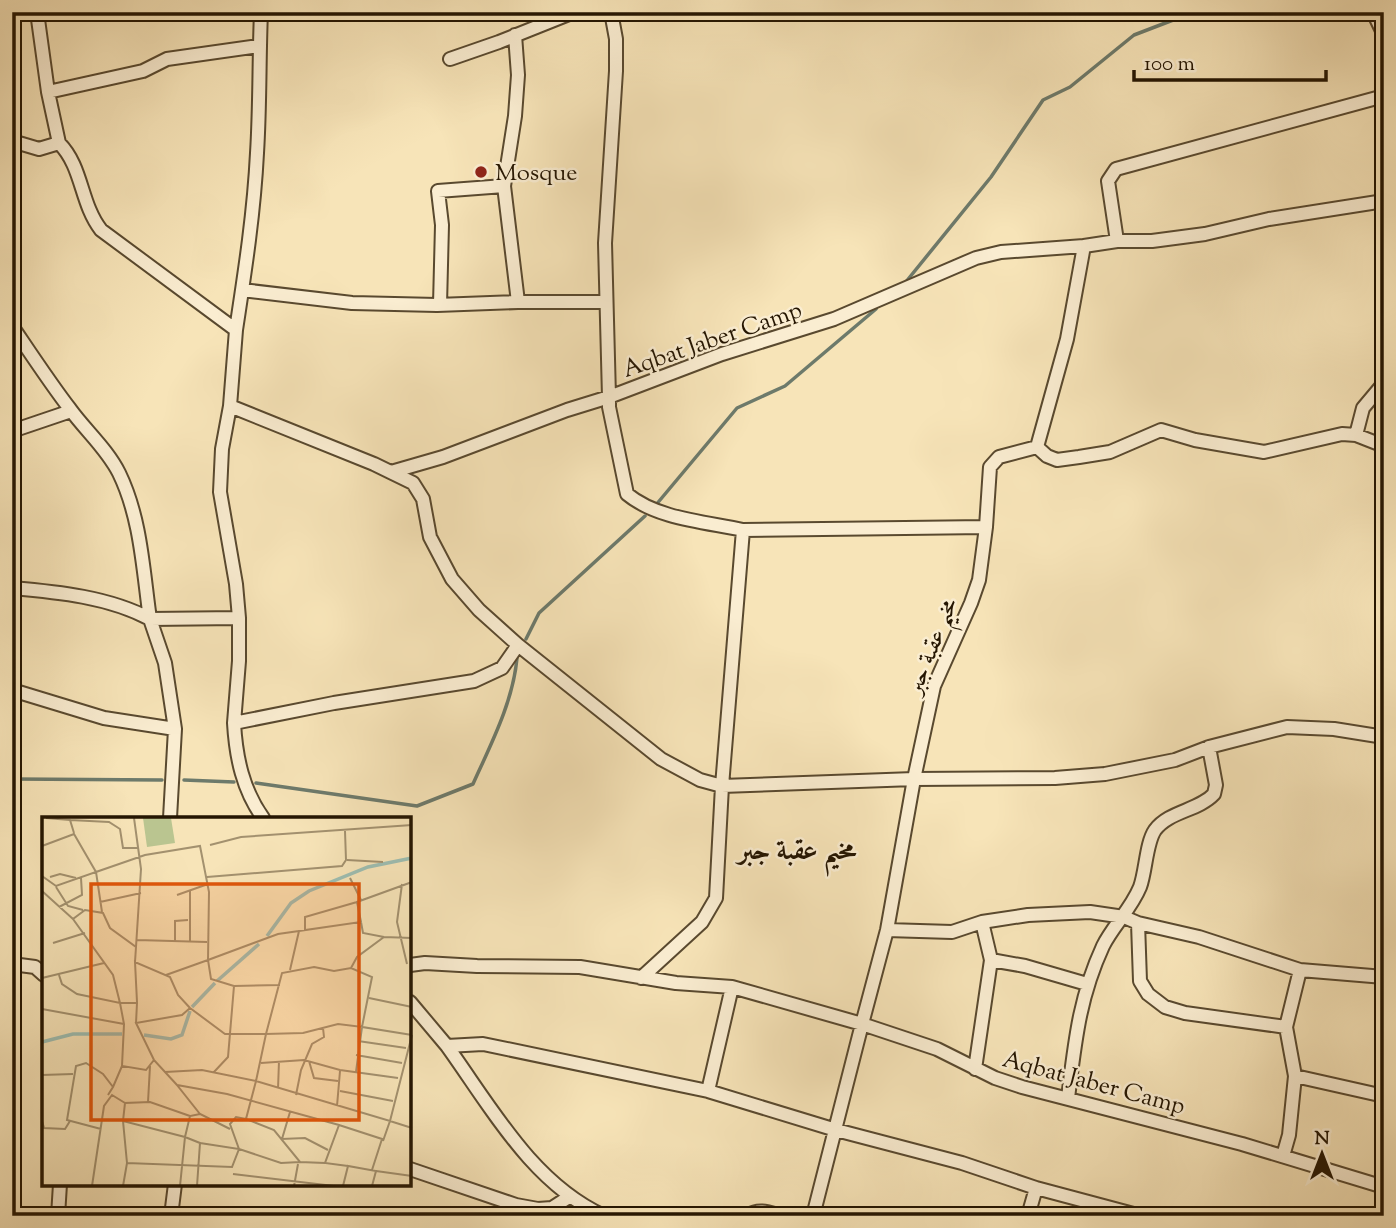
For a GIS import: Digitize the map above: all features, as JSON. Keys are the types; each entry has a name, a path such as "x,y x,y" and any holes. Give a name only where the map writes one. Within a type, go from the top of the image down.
{"street":[{"path":"37,12 48,92 59,144 76,166 89,208 100,230 236,330"},
{"path":"261,12 258,151 248,256 236,330 230,406 222,449 220,492 239,618 234,723 239,765 249,794 262,817"},
{"path":"450,59 575,12"},
{"path":"391,472 610,397 606,243 616,71 616,39 611,12"},
{"path":"1373,12 1384,35"},
{"path":"515,35 518,75 505,186 518,302"},
{"path":"48,92 143,71 167,59 259,46"},
{"path":"1117,241 1108,181 1116,169 1384,96"},
{"path":"12,141 39,149 59,144"},
{"path":"440,305 442,225 438,191 505,186"},
{"name":"Aqbat Jaber Camp","path":"743,530 668,514 634,500 627,494 614,432 610,397 723,354 834,319 976,258 1001,251 1117,241 1153,241 1384,201"},
{"path":"1083,246 1067,339 1037,447 1047,456 1057,460 1110,452 1161,430 1195,440 1264,452 1342,434 1356,435 1384,446"},
{"path":"243,290 352,303 440,305 606,302"},
{"path":"12,326 71,411 108,455 126,489 139,537 150,619 164,663 175,729 170,817"},
{"path":"1356,435 1363,408 1384,383"},
{"path":"230,406 391,472 413,484 423,499 430,537 448,572 479,610 518,645 661,759 700,780 722,786 1076,777 1175,760 1209,747 1287,727 1334,729 1384,737"},
{"path":"12,430 71,411"},
{"name":"مخيم عقبة جبر","path":"862,1024 887,930 934,686 979,580 990,467 999,457 1037,447"},
{"path":"418,489 419,479 432,460"},
{"path":"641,978 684,939 712,907 716,889 743,530 986,527"},
{"path":"12,588 87,599 137,612 150,619 239,618"},
{"path":"234,723 474,681 502,668 518,645"},
{"path":"12,690 104,718 175,729"},
{"path":"1068,1098 1078,1020 1087,984 1105,942 1124,917 1145,874 1153,833 1167,820 1214,794 1216,785 1209,747"},
{"path":"887,930 952,932 982,922 1054,913 1090,912 1124,917 1243,950 1300,970 1383,977 1384,886"},
{"path":"975,1069 991,960 982,922"},
{"path":"1138,923 1140,981 1148,994 1165,1007 1185,1013 1286,1027"},
{"path":"991,960 1026,966 1087,984"},
{"path":"12,964 35,967 42,973"},
{"name":"Aqbat Jaber Camp","path":"411,965 580,967 641,978 732,987 862,1024 937,1049 995,1078 1022,1087 1283,1156 1384,1187"},
{"path":"1283,1156 1293,1110 1295,1076 1286,1027 1300,970"},
{"path":"708,1091 732,987"},
{"path":"411,1003 447,1046 507,1132 569,1197 604,1216"},
{"path":"813,1216 862,1024"},
{"path":"447,1046 483,1044 708,1091 836,1130 962,1163 1036,1188 1141,1216"},
{"path":"1295,1076 1384,1096"},
{"path":"411,1169 514,1210 552,1208 569,1197"},
{"path":"58,1216 60,1186"},
{"path":"171,1216 175,1186"},
{"path":"1028,1216 1036,1188"},
{"path":"746,1216 756,1211 781,1216"}],"waterway":[{"path":"905,283 991,177 1043,100 1070,87 1134,35 1194,12"},
{"path":"655,506 737,408 785,386 876,309"},
{"path":"526,639 539,613 645,516"},
{"path":"256,783 417,806 473,784 506,707 517,658"},
{"path":"12,779 162,780"},
{"path":"184,780 234,782"}],"place":[{"name":"Mosque","path":"481,172"}],"district":[{"name":"مخيم عقبة جبر","path":"797,849"}]}
